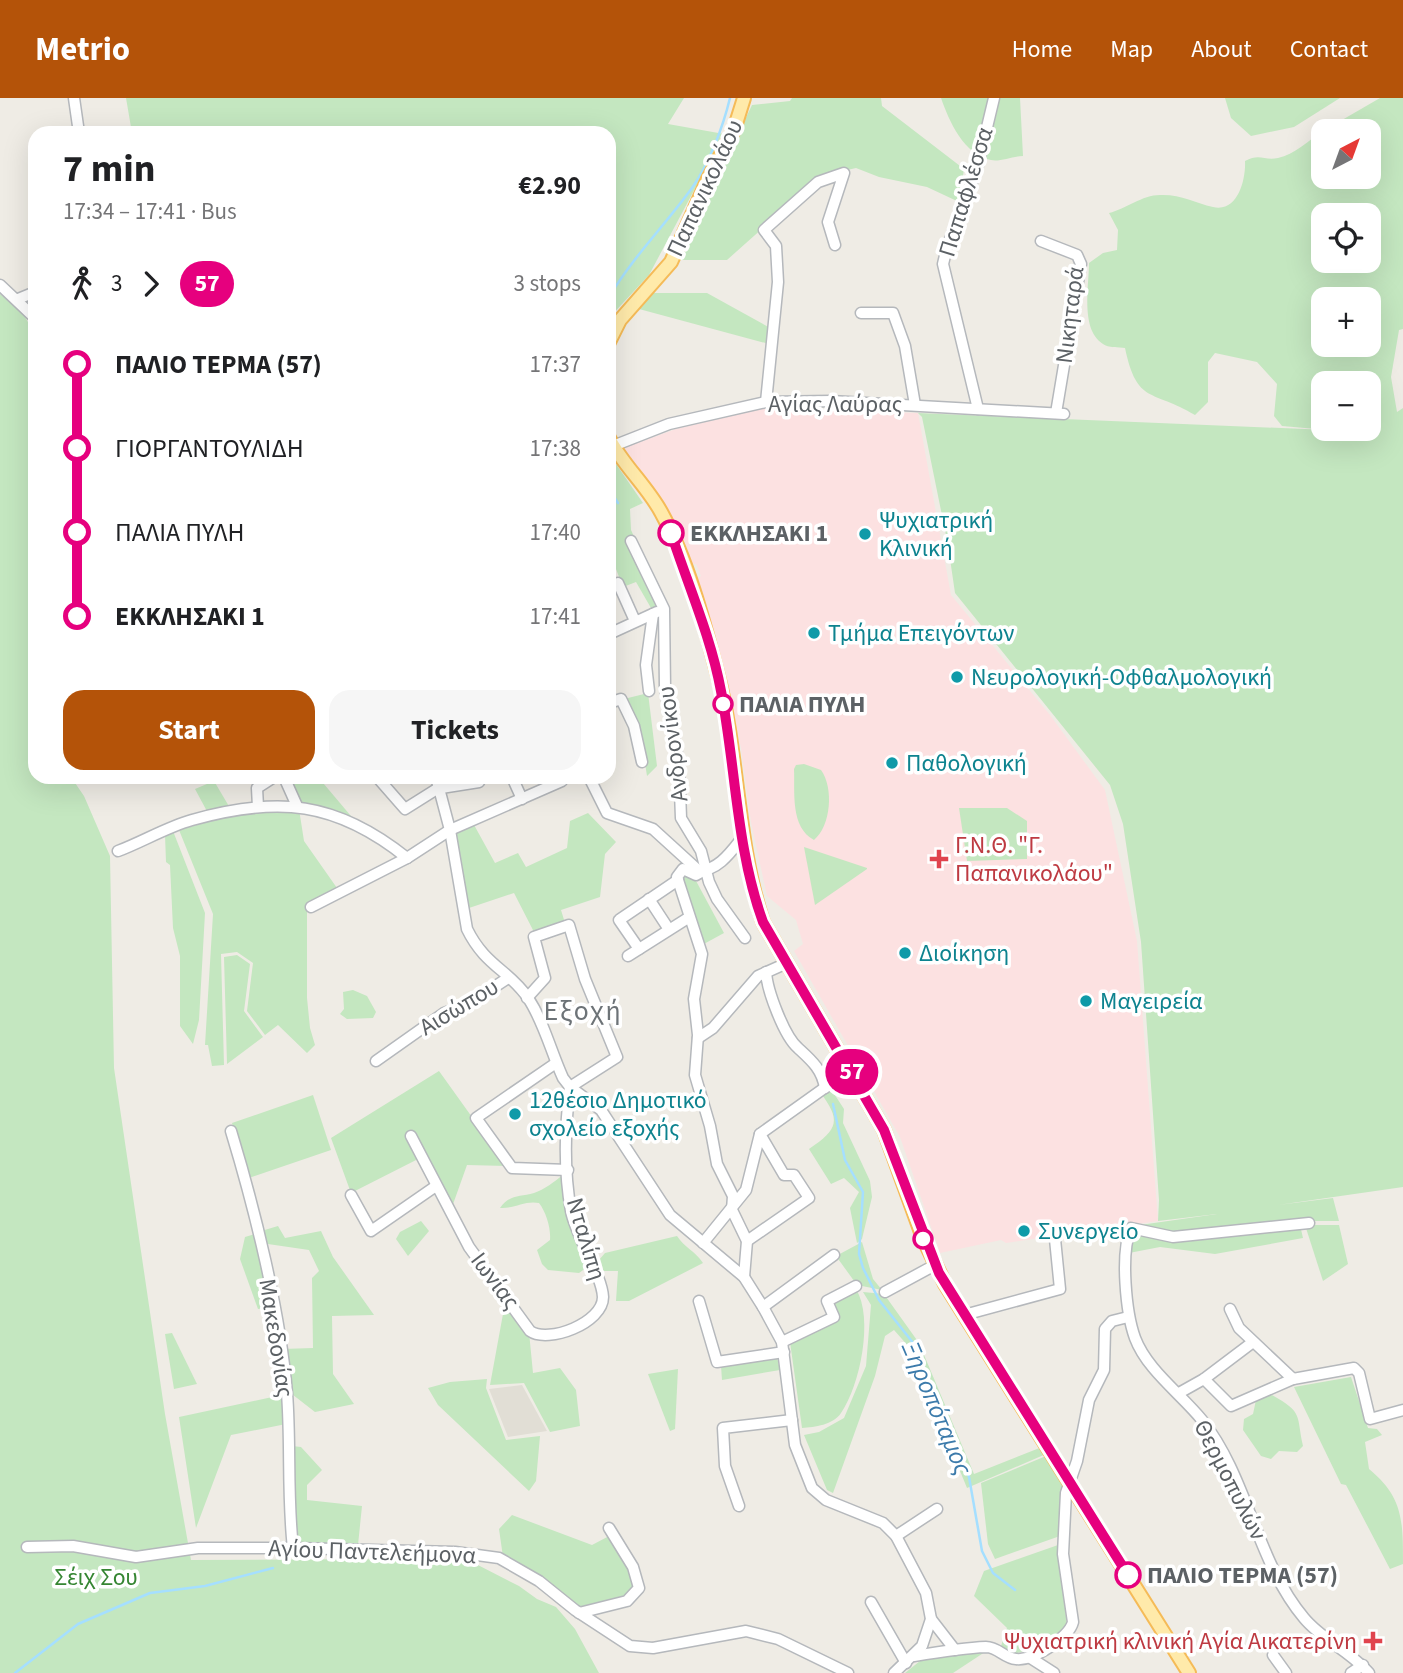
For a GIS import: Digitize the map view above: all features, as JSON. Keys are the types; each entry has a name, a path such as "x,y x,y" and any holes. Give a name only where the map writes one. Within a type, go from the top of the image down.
{"main road":[{"name":"Παπανικολάου","path":"616,328 671,262 734,130 744,98"},
{"path":"616,449 660,511 692,591 722,695 742,838 754,899 767,930 892,1146 915,1216 935,1265 1189,1673"}],"street":[{"path":"74,98 78,126"},
{"name":"Παπαφλέσσα","path":"978,409 943,264 977,169 994,98"},
{"path":"765,402 778,282 776,246 764,230 818,182 844,173 828,222 835,244"},
{"name":"Νικηταρά","path":"1041,242 1077,254 1081,264 1060,414"},
{"path":"0,285 28,310"},
{"path":"18,299 28,295"},
{"path":"861,313 893,313 905,346 915,405"},
{"name":"Αγίας Λαύρας","path":"616,440 669,424 765,402 831,401 1060,414"},
{"name":"Ανδρονίκου","path":"631,541 664,609 665,686 679,765 681,818 701,851 705,870 717,899 745,938"},
{"path":"616,588 635,621"},
{"path":"616,630 664,609"},
{"path":"649,691 646,665 653,614"},
{"path":"616,701 621,699 634,726 642,762"},
{"path":"258,807 257,788 263,784"},
{"path":"287,784 296,806"},
{"path":"383,784 405,809 439,784 467,929 481,954 527,998 556,1063 570,1087 600,1110 670,1215 744,1277 764,1307 783,1347 795,1445 807,1478 818,1494 883,1523 896,1536 926,1593 931,1619 955,1650"},
{"path":"515,784 522,799"},
{"path":"311,907 407,858 450,830 555,784"},
{"path":"592,784 607,813 653,829 698,870 705,870"},
{"path":"118,851 189,821 258,807 296,806 359,826 407,858"},
{"path":"742,838 719,864 696,875 679,870 678,880 688,918 702,954 694,999 698,1038 695,1074 710,1126 717,1164 735,1201 732,1210 747,1241 744,1277"},
{"path":"639,949 619,920 678,880"},
{"path":"649,899 668,928"},
{"path":"628,956 668,928 688,918"},
{"path":"527,998 545,978 534,942 536,936 569,925 585,979 617,1058 570,1087"},
{"path":"698,1038 713,1028 754,980 787,963"},
{"path":"703,1243 746,1190 760,1134 828,1086 816,1065 798,1048 787,1032 765,972"},
{"name":"Αισώπου","path":"376,1061 444,1013 470,1003 508,978"},
{"path":"556,1063 476,1118 512,1168 568,1170"},
{"name":"Νταλίπη","path":"570,1087 567,1115 571,1211 601,1290 601,1307"},
{"name":"Μακεδονίας","path":"231,1131 247,1182 287,1392 288,1492 293,1548"},
{"path":"747,1241 808,1198 794,1175 785,1175 760,1134"},
{"name":"Ιωνίας","path":"411,1136 469,1247 536,1335 584,1324 597,1315 601,1307"},
{"path":"351,1195 359,1215 371,1231 436,1186"},
{"name":"Θερμοπυλών","path":"1309,1223 1173,1237 1131,1228 1126,1264 1128,1317 1142,1352 1204,1423 1228,1465 1271,1562 1299,1612 1314,1628 1366,1669"},
{"path":"964,1315 1060,1289 1055,1239"},
{"path":"764,1307 834,1255"},
{"path":"885,1292 935,1265"},
{"path":"699,1301 717,1362 783,1347 834,1317 827,1301 856,1286"},
{"path":"1230,1309 1239,1328 1293,1379"},
{"path":"910,1659 955,1650 991,1647 1016,1659 1029,1657 1065,1636 1073,1625 1063,1554 1065,1500 1077,1461 1089,1400 1104,1370 1105,1329 1112,1321 1128,1317"},
{"path":"1179,1393 1204,1379 1252,1342"},
{"path":"1204,1379 1231,1406 1293,1379 1357,1369 1370,1419 1403,1410"},
{"path":"739,1506 725,1466 723,1429 792,1420"},
{"path":"896,1536 937,1509"},
{"path":"579,1613 627,1601 639,1588 633,1567 609,1528"},
{"name":"Αγίου Παντελεήμονα","path":"27,1547 73,1546 136,1557 198,1548 293,1548 455,1552 499,1558 539,1581 579,1613 630,1646 653,1648 746,1631 778,1639 848,1673"},
{"path":"871,1602 910,1659"},
{"path":"894,1673 922,1647 931,1619"},
{"path":"1273,1655 1286,1673"},
{"path":"1029,1657 1054,1673"},
{"path":"1350,1673 1366,1669"}],"shaded area":[{"name":"Γ.Ν.Θ. \"Γ. Παπανικολάου\"","path":"766,408 918,413 951,595 1050,715 1105,790 1137,941 1158,1221 1006,1243 1001,1240 940,1253 900,1137 794,951 803,944 796,920 767,896 751,822 741,748 721,660 695,579 701,576 696,564 689,564 677,527 621,449 676,429"},
{"path":"522,1385 547,1431 508,1437 489,1389"}],"green space":[{"path":"126,98 684,98 668,124 724,134 649,275 616,310 616,126 131,126"},
{"path":"792,98 881,98 882,106 964,169 959,202 927,187 879,177 856,168 821,176 727,260 678,260 752,105 790,101"},
{"path":"941,98 1020,98 1023,156 995,160 981,157 959,136"},
{"path":"1225,98 1340,98 1294,127 1251,136 1231,118"},
{"path":"1380,98 1403,98 1403,329 1399,330 1391,377 1397,412 1403,408 1403,1187 1278,1205 1333,1198 1339,1221 1305,1221 1173,1234 1140,1225 1217,1214 1158,1221 1159,1200 1141,942 1123,824 1110,785 955,593 922,417 918,413 1311,429 1311,441 1381,441 1381,371 1311,371 1311,429 1282,426 1274,416 1277,384 1257,362 1215,353 1208,362 1208,402 1195,415 1148,393 1135,379 1125,348 1105,345 1091,329 1087,307 1089,263 1103,253 1117,250 1118,230 1109,213 1147,197 1160,195 1181,197 1213,207 1229,205 1242,185 1245,161 1255,158 1273,159 1296,151 1311,140 1311,189 1381,189 1381,119 1344,119"},
{"path":"652,293 707,293 772,329 769,344 639,309"},
{"name":"Σέιχ Σου","path":"0,294 22,312 28,322 28,784 76,784 84,796 110,856 114,1068 165,1414 191,1560 398,1559 474,1563 556,1607 575,1629 599,1673 0,1673"},
{"path":"616,464 643,503 630,509 631,530 665,604 651,608 636,582 623,587 616,569"},
{"path":"648,693 657,766 647,776 643,750 624,699"},
{"path":"804,764 821,770 828,787 827,816 820,834 814,840 801,827 795,808 794,769 796,765"},
{"path":"216,784 230,808 209,815 195,789"},
{"path":"288,784 324,784 356,822 297,804"},
{"path":"959,808 1007,808 1027,821 1027,859 967,861"},
{"path":"299,809 304,841 337,888 307,907 307,998 315,1045 307,1053 278,1025 265,1035 247,1011 253,963 237,952 221,954 224,1065 212,1066 208,1045 205,1045 213,914 179,830 225,817"},
{"path":"588,813 616,842 605,854 600,897 561,910 565,923 534,932 514,893 469,908 456,830 473,823 495,863 518,853 526,867 567,848 570,821"},
{"path":"173,831 205,913 199,1020 193,1044 180,1026 180,956 173,928 170,865 166,862 165,835"},
{"path":"804,847 867,868 867,869 815,905"},
{"path":"686,875 695,879 724,933 702,945 680,879"},
{"path":"237,955 250,964 244,1011 263,1037 227,1064 224,957"},
{"path":"353,990 367,996 376,1012 373,1018 347,1019 340,1014 344,1009 343,992"},
{"path":"439,1071 507,1166 467,1165 452,1207 424,1156 351,1193 331,1138"},
{"path":"829,1086 844,1109 843,1123 870,1181 872,1197 862,1239 857,1243 850,1208 859,1192 844,1178 831,1184 809,1149 826,1136 834,1124 831,1110 820,1092"},
{"path":"313,1095 331,1150 249,1178 232,1123"},
{"path":"563,1175 567,1215 586,1268 579,1273 548,1270 542,1264 537,1250 550,1240 550,1235 548,1220 539,1203 500,1208 511,1198 538,1192"},
{"path":"421,1221 429,1231 408,1256 396,1239 400,1232"},
{"path":"1300,1225 1303,1238 1215,1254 1160,1247 1129,1253 1132,1231 1172,1239"},
{"path":"1305,1225 1339,1225 1348,1264 1323,1281"},
{"path":"278,1226 285,1238 321,1231 333,1257 374,1315 332,1316 333,1374 354,1404 315,1412 288,1391 282,1349 313,1348 312,1278 319,1271 309,1250 261,1243 258,1232"},
{"path":"255,1234 271,1307 258,1309 240,1259 245,1237"},
{"path":"677,1236 703,1263 629,1301 616,1301 618,1271 602,1271 599,1260 605,1253"},
{"path":"862,1242 873,1279 882,1290 857,1285 836,1256"},
{"path":"856,1289 864,1317 864,1334 854,1386 838,1417 823,1425 802,1428 790,1342 839,1319 833,1304"},
{"path":"863,1292 884,1294 919,1343 974,1474 1042,1447 1046,1454 967,1488 909,1347 894,1330 885,1336 875,1376 833,1493 827,1490 804,1435 819,1432 844,1418 866,1366 871,1305"},
{"path":"510,1307 529,1332 533,1373 560,1368 576,1390 580,1426 550,1432 524,1383 490,1385 503,1314"},
{"path":"172,1333 197,1384 174,1389 165,1334"},
{"path":"777,1357 780,1370 722,1380 721,1366"},
{"path":"678,1369 675,1429 670,1431 648,1374"},
{"path":"1351,1377 1368,1428 1377,1429 1382,1435 1365,1442 1369,1469 1389,1489 1399,1510 1403,1564 1390,1569 1346,1485 1341,1484 1294,1387"},
{"path":"487,1379 486,1388 506,1440 540,1436 536,1481 529,1491 438,1405 428,1388 450,1382"},
{"path":"286,1394 286,1424 231,1435 196,1528 179,1417"},
{"path":"1272,1395 1294,1411 1299,1421 1303,1446 1297,1452 1279,1451 1271,1459 1261,1456 1243,1430 1244,1419 1253,1414 1256,1400"},
{"path":"292,1446 301,1447 322,1470 307,1485 307,1500 362,1506 358,1545 296,1543"},
{"path":"1046,1456 1065,1485 1060,1536 995,1559 988,1544 981,1483"},
{"path":"512,1515 592,1545 611,1535 636,1583 628,1597 580,1609 503,1557 499,1529"},
{"path":"1058,1545 1067,1626 1043,1645 1014,1654 1001,1646 1007,1628 974,1596 984,1571"},
{"path":"991,1648 953,1673 905,1673 920,1661"}],"waterway":[{"name":"Ξηροπόταμος","path":"616,286 698,178 715,145 730,98"},
{"name":"Ξηροπόταμος","path":"833,1104 845,1160 863,1192 859,1254 863,1268 879,1300 914,1344 969,1477 982,1551 993,1573 1015,1590"},
{"path":"15,1673 78,1624 150,1593 205,1586 273,1568"}],"bus line":[{"name":"57","path":"671,533 717,672 742,838 754,899 763,922 884,1130 923,1238 939,1273 1128,1575"}],"place":[{"name":"ΕΚΚΛΗΣΑΚΙ 1","path":"671,533"},
{"name":"Ψυχιατρική Κλινική","path":"865,534"},
{"name":"Τμήμα Επειγόντων","path":"814,633"},
{"name":"Νευρολογική-Οφθαλμολογική","path":"957,677"},
{"name":"ΠΑΛΙΑ ΠΥΛΗ","path":"723,704"},
{"name":"Παθολογική","path":"892,763"},
{"name":"Γ.Ν.Θ. \"Γ. Παπανικολάου\"","path":"939,859"},
{"name":"Διοίκηση","path":"905,953"},
{"name":"Μαγειρεία","path":"1086,1001"},
{"name":"12θέσιο Δημοτικό σχολείο εξοχής","path":"515,1114"},
{"name":"Συνεργείο","path":"1024,1231"},
{"name":"ΠΑΛΙΟ ΤΕΡΜΑ (57)","path":"1128,1575"},
{"name":"Ψυχιατρική κλινική Αγία Αικατερίνη","path":"1373,1641"}],"district":[{"name":"Εξοχή","path":"583,1011"}]}
